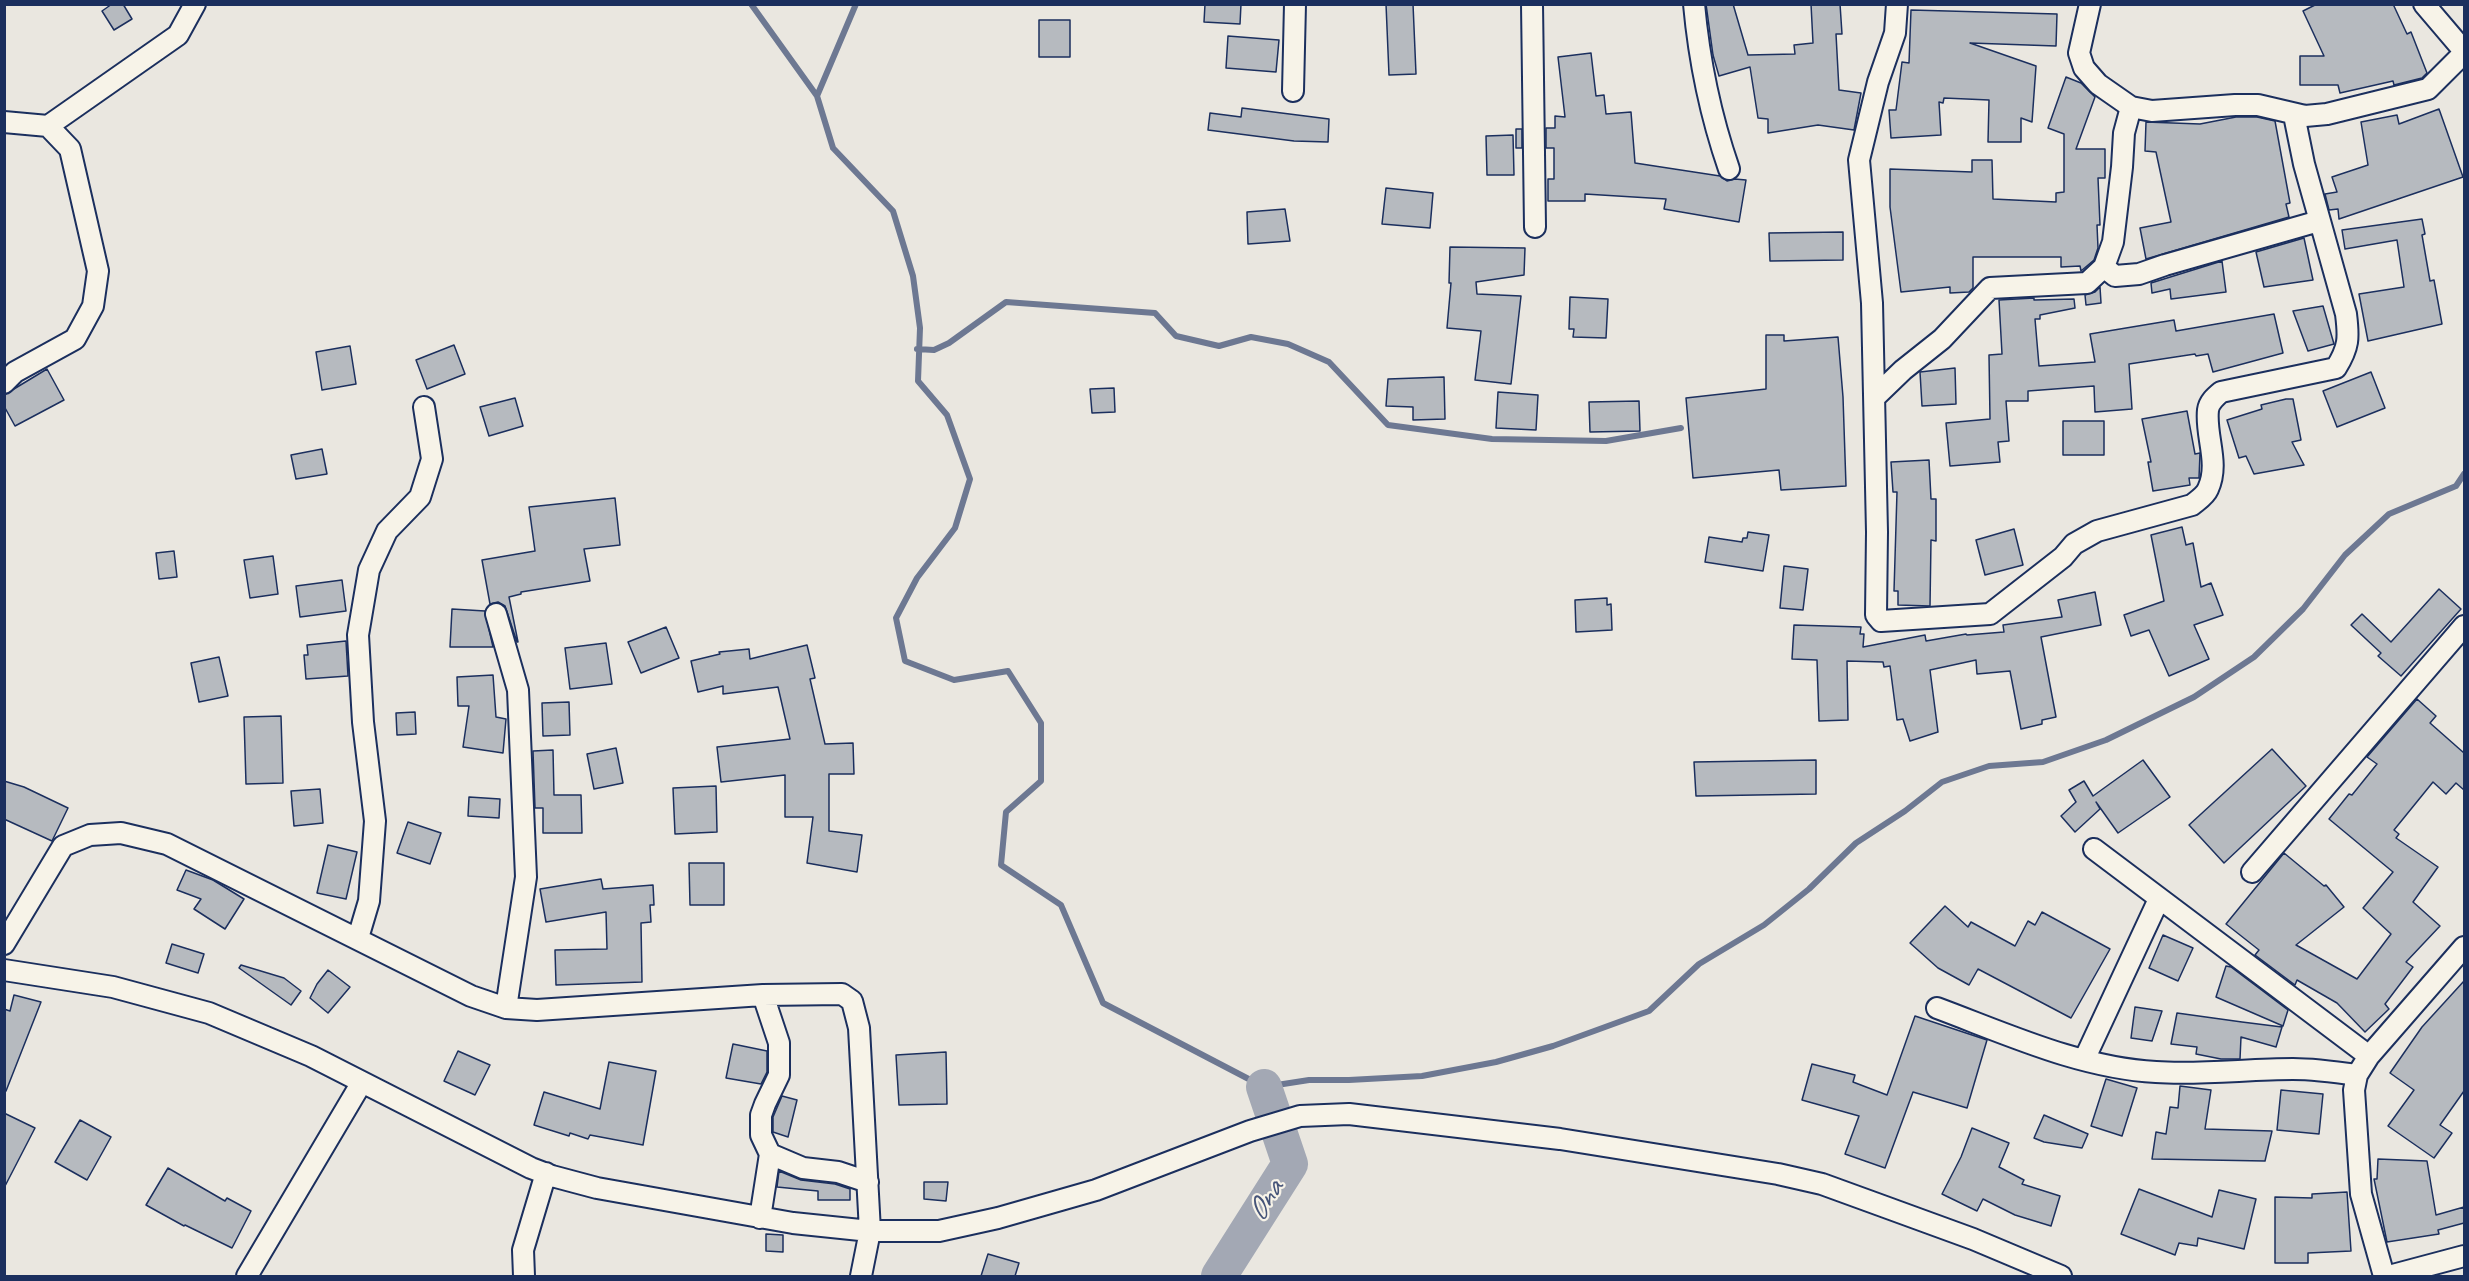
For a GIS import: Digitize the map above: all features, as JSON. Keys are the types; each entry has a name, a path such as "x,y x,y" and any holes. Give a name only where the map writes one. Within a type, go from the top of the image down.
{"street":[{"path":"4,122 48,126 178,35 195,4"},
{"path":"1293,91 1295,4"},
{"path":"1532,4 1535,226"},
{"path":"1694,4 1696,29 1719,141 1729,169"},
{"path":"1897,4 1895,33 1878,82 1859,160 1872,303 1876,615 1881,621 1990,614 2085,537 2097,531 2192,505 2205,495 2209,488 2213,463 2208,409 2214,398 2221,392 2336,368 2344,356 2349,339 2346,314 2319,222 2294,115"},
{"path":"2090,4 2079,53 2084,68 2098,84 2131,107 2152,111 2258,105 2305,116 2327,114 2428,89 2464,52 2424,4"},
{"path":"1875,397 1903,370 1942,339 1990,288 2086,284 2104,267 2113,242 2124,133 2131,107"},
{"path":"4,383 15,372 75,339 93,306 99,271 70,149 48,126"},
{"path":"2104,267 2115,276 2139,274 2319,222"},
{"path":"358,938 369,901 375,820 363,713 358,635 369,570 387,531 420,497 432,459 424,407"},
{"path":"496,614 518,690 526,877 506,1008"},
{"path":"2252,872 2464,626"},
{"path":"4,944 63,846 90,835 121,833 167,844 471,996 506,1008 537,1010 763,995 842,994 852,1001 859,1028 870,1231 861,1276"},
{"path":"2094,849 2369,1056"},
{"path":"2084,1060 2159,899"},
{"path":"2384,1276 2361,1194 2354,1090 2357,1075 2369,1056 2464,947"},
{"path":"4,970 113,987 209,1012 291,1047 531,1168 597,1188 760,1218 870,1231 939,1231 998,1218 1096,1190 1250,1131 1300,1116 1348,1114 1560,1139 1778,1174 1822,1184 1973,1239 2061,1276"},
{"path":"760,1218 770,1154 761,1135 760,1125 765,1104 779,1075 779,1043 763,995"},
{"path":"1936,1008 2084,1060 2118,1068 2157,1072 2294,1069 2357,1075"},
{"path":"247,1276 362,1082"},
{"path":"770,1154 803,1168 838,1172 868,1182"},
{"path":"524,1276 524,1250 546,1173"},
{"path":"2389,1276 2464,1256"}],"building":[{"path":"112,4 123,4 132,19 114,30 102,11"},
{"path":"1205,4 1241,4 1240,24 1204,22"},
{"path":"1386,4 1413,4 1416,74 1389,75"},
{"path":"1706,4 1733,4 1748,55 1795,54 1794,45 1813,43 1811,4 1840,4 1842,34 1836,34 1839,90 1861,93 1854,130 1818,125 1768,133 1768,119 1758,118 1750,67 1719,76 1713,55"},
{"path":"2317,4 2393,4 2407,34 2411,32 2427,73 2422,78 2394,85 2393,81 2340,93 2338,85 2300,85 2300,56 2324,56 2303,11"},
{"path":"1911,10 2057,14 2056,46 1970,43 2036,66 2032,122 2021,118 2021,142 1988,142 1989,100 1944,98 1943,103 1939,102 1941,135 1891,138 1889,110 1896,110 1902,62 1909,63"},
{"path":"1039,20 1070,20 1070,57 1039,57"},
{"path":"1228,36 1279,40 1276,72 1226,68"},
{"path":"1591,53 1596,96 1604,95 1606,114 1631,112 1635,163 1720,176 1727,181 1746,180 1739,222 1664,209 1666,199 1585,194 1585,201 1548,201 1548,179 1554,179 1554,148 1546,148 1546,128 1555,128 1555,116 1565,117 1558,57"},
{"path":"2066,77 2081,83 2095,97 2076,149 2105,149 2105,178 2098,178 2100,225 2097,225 2098,248 2094,260 2081,271 2080,266 2061,267 2061,257 1973,257 1973,288 1969,292 1950,293 1950,287 1901,292 1890,207 1890,169 1972,172 1972,160 1992,160 1993,199 2056,202 2056,193 2064,192 2064,134 2048,128"},
{"path":"1242,108 1329,119 1328,142 1294,141 1208,130 1210,113 1241,117"},
{"path":"2439,109 2463,177 2339,219 2338,209 2329,210 2325,194 2337,192 2332,177 2368,165 2361,122 2397,115 2399,124"},
{"path":"2236,117 2257,117 2275,121 2290,203 2286,204 2289,217 2146,259 2140,228 2171,222 2156,152 2145,151 2146,122 2200,124"},
{"path":"1516,129 1522,129 1522,148 1516,148"},
{"path":"1513,135 1514,175 1487,175 1486,136"},
{"path":"1386,188 1433,193 1430,228 1382,224"},
{"path":"1285,209 1290,241 1248,244 1247,212"},
{"path":"2422,219 2425,234 2422,235 2430,281 2434,280 2442,324 2368,341 2359,294 2404,287 2397,240 2345,249 2342,230"},
{"path":"1843,232 1843,260 1770,261 1769,233"},
{"path":"2304,238 2313,280 2264,287 2256,252"},
{"path":"1450,247 1525,248 1524,275 1476,282 1477,294 1521,296 1511,384 1475,380 1481,331 1447,328 1451,283 1449,283"},
{"path":"2222,261 2226,292 2171,299 2170,289 2152,293 2151,283"},
{"path":"2100,287 2101,303 2086,305 2085,295 2095,292"},
{"path":"1570,297 1608,299 1606,338 1573,337 1574,329 1569,329"},
{"path":"2034,298 2034,300 2074,299 2075,308 2040,315 2040,319 2035,319 2039,366 2095,362 2090,334 2174,320 2176,331 2274,314 2283,353 2213,372 2208,354 2129,364 2132,409 2095,412 2094,386 2028,391 2028,401 2006,401 2009,441 1998,442 2000,462 1950,466 1946,423 1990,419 1989,355 2002,354 1999,300"},
{"path":"2323,306 2334,344 2308,351 2293,311"},
{"path":"1766,335 1784,335 1784,341 1838,337 1846,486 1781,490 1779,470 1693,478 1686,398 1766,389"},
{"path":"454,345 465,374 427,389 416,360"},
{"path":"350,346 356,384 322,390 316,352"},
{"path":"1955,368 1956,404 1922,406 1920,372"},
{"path":"47,369 64,400 15,426 4,406 4,395"},
{"path":"2371,372 2385,408 2337,427 2323,391"},
{"path":"1444,377 1445,419 1413,420 1413,407 1386,406 1388,379"},
{"path":"1114,388 1115,412 1092,413 1090,389"},
{"path":"1498,392 1538,395 1536,430 1496,428"},
{"path":"515,398 523,426 489,436 480,407"},
{"path":"2293,399 2301,440 2292,442 2304,465 2254,474 2246,456 2239,458 2227,420 2262,409 2261,405"},
{"path":"1639,401 1640,431 1590,432 1589,402"},
{"path":"2187,411 2195,454 2200,453 2199,478 2189,478 2190,485 2153,491 2148,462 2151,462 2142,419"},
{"path":"2063,421 2104,421 2104,455 2063,455"},
{"path":"322,449 327,474 296,479 291,455"},
{"path":"1929,460 1931,499 1936,499 1936,541 1931,540 1930,606 1898,605 1898,591 1894,591 1897,492 1893,492 1891,462"},
{"path":"615,498 620,545 584,549 590,581 521,592 521,594 509,597 517,642 505,606 498,602 490,604 482,560 535,551 529,507"},
{"path":"2182,527 2186,545 2193,543 2201,587 2211,583 2223,615 2194,625 2209,659 2169,676 2149,630 2131,636 2124,615 2164,601 2151,535"},
{"path":"2014,529 2023,565 1985,575 1976,540"},
{"path":"1748,532 1769,535 1763,571 1705,562 1709,537 1742,542 1743,538 1747,538"},
{"path":"174,551 177,577 159,579 156,553"},
{"path":"273,556 278,594 250,598 244,560"},
{"path":"1784,566 1808,569 1803,610 1780,608"},
{"path":"342,580 346,611 300,617 296,586"},
{"path":"2439,589 2461,609 2401,676 2378,656 2381,653 2351,625 2362,614 2391,642"},
{"path":"2095,592 2101,625 2041,637 2056,717 2042,720 2042,724 2021,729 2010,671 1977,674 1976,660 1930,670 1938,732 1910,741 1903,719 1897,720 1890,666 1884,667 1883,662 1847,661 1848,720 1819,721 1817,660 1792,659 1794,625 1861,627 1860,634 1864,634 1863,647 1925,635 1926,641 1966,634 2004,632 2003,625 2062,617 2058,600"},
{"path":"1607,598 1607,605 1611,604 1612,630 1576,632 1575,600"},
{"path":"452,609 485,611 493,647 450,647"},
{"path":"666,627 679,658 641,673 628,642"},
{"path":"346,641 348,676 306,679 304,655 308,655 307,645"},
{"path":"606,643 612,684 570,689 565,648"},
{"path":"807,645 815,678 810,679 825,744 853,743 854,774 829,774 829,831 862,835 857,872 807,863 813,817 785,817 785,775 721,782 717,747 790,739 778,687 723,694 723,686 698,692 691,661 720,654 719,652 749,649 750,659"},
{"path":"219,657 228,696 199,702 191,663"},
{"path":"493,675 496,717 506,719 503,753 463,747 469,706 458,706 457,677"},
{"path":"2417,699 2436,716 2430,723 2464,753 2464,790 2456,783 2446,794 2433,782 2394,830 2399,834 2396,838 2438,867 2413,902 2440,926 2406,962 2413,967 2385,1004 2389,1009 2365,1032 2337,1003 2297,980 2295,985 2255,955 2259,950 2226,924 2284,853 2324,886 2326,885 2344,907 2296,945 2357,979 2391,934 2363,908 2393,872 2329,819 2377,764 2367,757"},
{"path":"569,702 570,735 543,736 542,703"},
{"path":"415,712 416,734 397,735 396,713"},
{"path":"281,716 283,783 246,784 244,717"},
{"path":"616,748 623,783 594,789 587,754"},
{"path":"2272,749 2306,786 2224,863 2189,825"},
{"path":"553,750 554,795 581,795 582,833 543,833 543,808 535,808 533,751"},
{"path":"1816,760 1816,794 1696,796 1694,762"},
{"path":"2143,760 2170,797 2118,833 2096,802 2100,809 2075,832 2061,816 2076,802 2069,790 2084,781 2093,796"},
{"path":"4,781 24,787 68,808 52,841 4,819"},
{"path":"716,786 717,832 675,834 673,788"},
{"path":"320,789 323,823 294,826 291,791"},
{"path":"469,797 500,799 499,818 468,816"},
{"path":"408,822 441,833 430,864 397,853"},
{"path":"328,845 357,852 346,899 317,893"},
{"path":"689,863 724,863 724,905 690,905"},
{"path":"186,870 213,880 244,899 225,929 194,909 201,899 177,890"},
{"path":"601,879 603,889 653,885 654,905 650,905 651,922 641,923 642,982 556,985 555,950 607,949 606,912 546,922 540,889"},
{"path":"1945,906 1968,927 1971,922 2015,946 2028,921 2035,925 2042,912 2110,949 2071,1018 1978,969 1969,985 1938,968 1910,943"},
{"path":"2163,935 2193,948 2178,981 2149,968"},
{"path":"172,944 204,954 198,973 166,963"},
{"path":"241,965 284,978 301,991 291,1005 239,968"},
{"path":"2226,966 2231,967 2288,1010 2283,1026 2216,997"},
{"path":"328,970 350,987 328,1013 310,998"},
{"path":"2464,981 2464,1091 2440,1125 2452,1133 2434,1158 2388,1126 2414,1090 2390,1073 2422,1027"},
{"path":"14,995 41,1002 6,1091 4,1090 4,1009 10,1011"},
{"path":"2135,1007 2162,1011 2152,1041 2131,1038"},
{"path":"2177,1013 2282,1027 2276,1047 2241,1037 2240,1059 2221,1059 2196,1054 2197,1047 2171,1044"},
{"path":"1915,1016 1987,1040 1967,1108 1913,1092 1885,1168 1845,1154 1859,1116 1802,1100 1812,1064 1855,1075 1853,1082 1887,1095"},
{"path":"733,1044 767,1051 767,1072 761,1084 726,1078"},
{"path":"458,1051 490,1065 475,1095 444,1081"},
{"path":"946,1052 947,1104 899,1105 896,1055"},
{"path":"609,1062 656,1071 643,1145 590,1135 588,1139 570,1133 569,1136 534,1125 544,1092 600,1109"},
{"path":"2106,1079 2137,1088 2122,1136 2091,1126"},
{"path":"2180,1086 2211,1090 2205,1129 2272,1131 2265,1161 2152,1159 2156,1132 2166,1134 2170,1107 2178,1108"},
{"path":"2281,1090 2323,1094 2319,1134 2277,1130"},
{"path":"782,1096 797,1100 788,1137 773,1132 773,1117"},
{"path":"4,1113 35,1128 4,1188"},
{"path":"2044,1115 2088,1134 2082,1148 2044,1142 2034,1138"},
{"path":"80,1120 111,1137 87,1180 55,1162"},
{"path":"1972,1128 2009,1143 1999,1167 2024,1180 2022,1184 2060,1196 2051,1226 2015,1215 1983,1199 1977,1211 1942,1194 1961,1157"},
{"path":"2378,1159 2427,1161 2436,1215 2464,1207 2464,1223 2438,1230 2439,1234 2387,1242 2374,1179 2377,1179"},
{"path":"168,1168 225,1201 227,1198 251,1211 232,1248 146,1205"},
{"path":"779,1171 801,1180 835,1184 850,1189 850,1200 818,1200 818,1191 777,1187"},
{"path":"924,1182 948,1182 946,1201 924,1199"},
{"path":"2139,1189 2212,1217 2219,1190 2256,1199 2244,1249 2198,1238 2197,1246 2179,1243 2175,1255 2121,1234"},
{"path":"2347,1192 2351,1251 2308,1253 2308,1263 2275,1263 2275,1197 2312,1198 2312,1194"},
{"path":"766,1234 783,1235 783,1252 766,1251"},
{"path":"988,1254 1019,1263 1015,1276 981,1276"}],"waterway":[{"path":"751,4 817,96 833,148 893,211 913,276 920,328 918,381 947,415 970,479 955,528 917,578 896,618 905,661 954,680 1008,671 1041,723 1041,781 1006,812 1001,865 1061,905 1103,1003 1264,1087 1309,1080 1422,1076 1496,1062 1553,1046 1649,1011 1699,964 1764,925 1809,889 1856,843 1905,811 1942,782 1989,766 2043,762 2106,740 2194,697 2254,657 2303,609 2345,555 2389,514 2456,486 2464,474"},
{"path":"817,96 856,4"},
{"path":"917,349 934,350 949,343 1006,302 1155,313 1176,336 1219,346 1251,337 1288,344 1329,362 1388,425 1492,439 1606,441 1681,428"},
{"name":"Ona","path":"1219,1276 1290,1164 1264,1087"}]}
